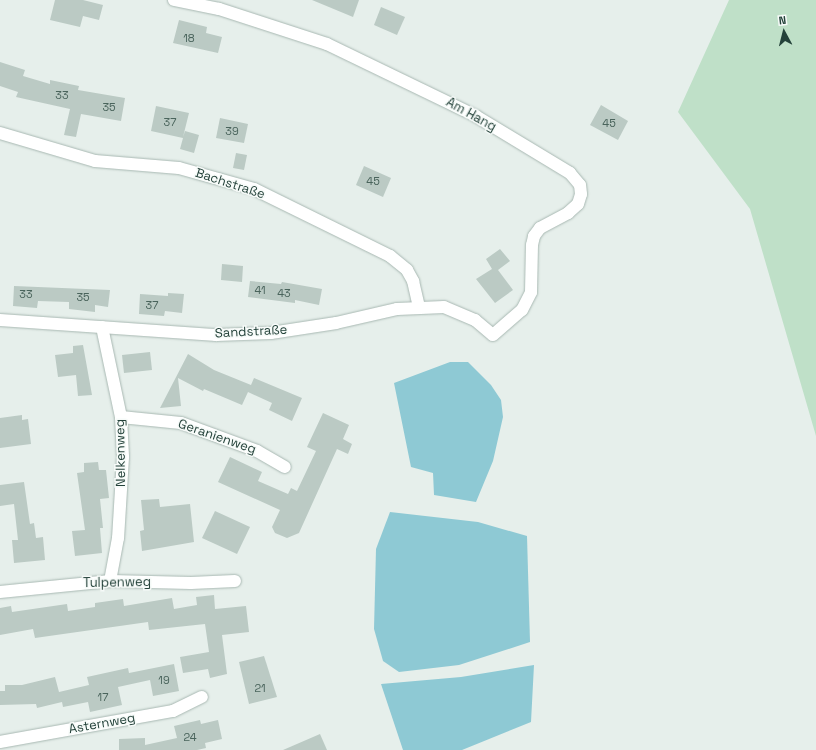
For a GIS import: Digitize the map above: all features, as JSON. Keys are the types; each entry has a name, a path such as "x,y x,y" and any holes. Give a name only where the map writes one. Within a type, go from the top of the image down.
{"street":[{"name":"Am Hang","path":"174,0 219,9 327,44 476,116 570,173 580,184 581,194 578,204 568,213 540,228 534,236 532,245 531,292 522,310 493,335"},
{"name":"Bachstraße","path":"0,133 95,161 179,168 254,189 390,256 407,270 413,281 419,307"},
{"name":"Sandstraße","path":"0,320 216,335 272,333 419,307 444,307 460,312 475,320 493,335"},
{"name":"Nelkenweg","path":"102,327 121,417 122,497 110,581"},
{"name":"Geranienweg","path":"121,417 181,423 257,450 285,467"},
{"name":"Tulpenweg","path":"1,589 110,581 191,583 235,581"},
{"name":"Asternweg","path":"0,742 173,712 202,697"}],"green space":[{"path":"729,0 816,0 816,436 750,209 678,112"}],"water":[{"path":"450,362 468,362 491,385 501,400 503,417 493,461 476,502 434,495 433,473 411,467 394,383"},
{"path":"390,512 478,522 527,536 530,642 459,665 399,672 383,661 374,629 376,549"},
{"path":"534,665 531,722 462,750 403,750 381,684 461,677"}],"building":[{"path":"55,0 83,0 103,5 99,20 83,16 80,27 50,20"},
{"path":"312,0 359,0 353,17"},
{"path":"381,7 405,17 397,35 374,25"},
{"path":"179,20 207,27 206,33 222,37 218,53 173,43"},
{"path":"0,62 25,70 23,76 50,84 50,80 79,86 78,90 125,98 121,121 81,114 76,137 64,135 70,109 16,97 18,92 0,86"},
{"path":"601,105 628,121 618,140 590,125"},
{"path":"156,106 189,113 183,137 185,131 199,135 194,153 180,149 183,138 151,131"},
{"path":"220,118 248,124 244,143 216,138"},
{"path":"236,153 247,155 244,170 233,168"},
{"path":"364,166 391,178 383,197 356,185"},
{"path":"500,249 510,261 498,270 513,290 495,303 476,279 492,269 486,259"},
{"path":"222,264 243,266 242,282 221,280"},
{"path":"250,281 281,284 282,282 322,289 319,305 295,300 295,303 248,297"},
{"path":"14,286 110,290 108,307 95,305 95,312 69,309 69,302 38,301 37,308 13,306"},
{"path":"168,293 184,294 182,313 165,311 164,316 139,314 140,294 168,296"},
{"path":"83,345 92,395 78,396 76,375 58,377 55,355 73,353 73,346"},
{"path":"150,352 152,370 124,373 122,355"},
{"path":"188,354 214,370 251,385 254,378 302,398 292,421 269,410 272,403 248,392 242,405 204,389 203,391 178,378 181,406 160,408"},
{"path":"323,413 349,425 343,439 352,444 348,454 337,449 299,533 287,538 275,533 272,527 280,510 218,482 230,457 262,472 258,481 288,494 291,488 297,491 316,451 307,447"},
{"path":"22,415 22,420 28,419 31,444 0,448 0,418"},
{"path":"98,462 99,470 106,470 109,498 100,499 103,528 100,528 102,553 75,556 72,531 85,530 77,473 84,472 84,463"},
{"path":"24,482 30,524 34,523 36,538 43,537 45,560 14,563 12,540 18,540 14,504 0,506 0,485"},
{"path":"159,499 160,507 190,504 194,542 142,551 140,531 144,530 141,500"},
{"path":"215,511 250,527 237,554 202,538"},
{"path":"214,595 215,609 246,606 249,632 222,635 227,674 210,678 208,669 183,673 180,657 209,652 205,624 149,630 148,622 35,638 33,629 0,635 0,608 11,606 12,612 67,604 68,611 95,607 95,603 123,599 124,606 172,598 174,609 197,605 196,597"},
{"path":"264,656 277,697 249,704 239,662"},
{"path":"174,664 179,691 153,696 150,680 118,687 122,705 90,712 88,702 63,707 62,702 37,708 36,704 0,705 0,691 5,691 5,685 22,685 55,677 59,692 89,685 87,677 128,668 129,673"},
{"path":"200,720 201,724 218,720 222,739 205,743 206,748 197,750 119,750 119,739 145,738 145,745 177,738 174,726"},
{"path":"320,734 327,750 283,750"}]}
